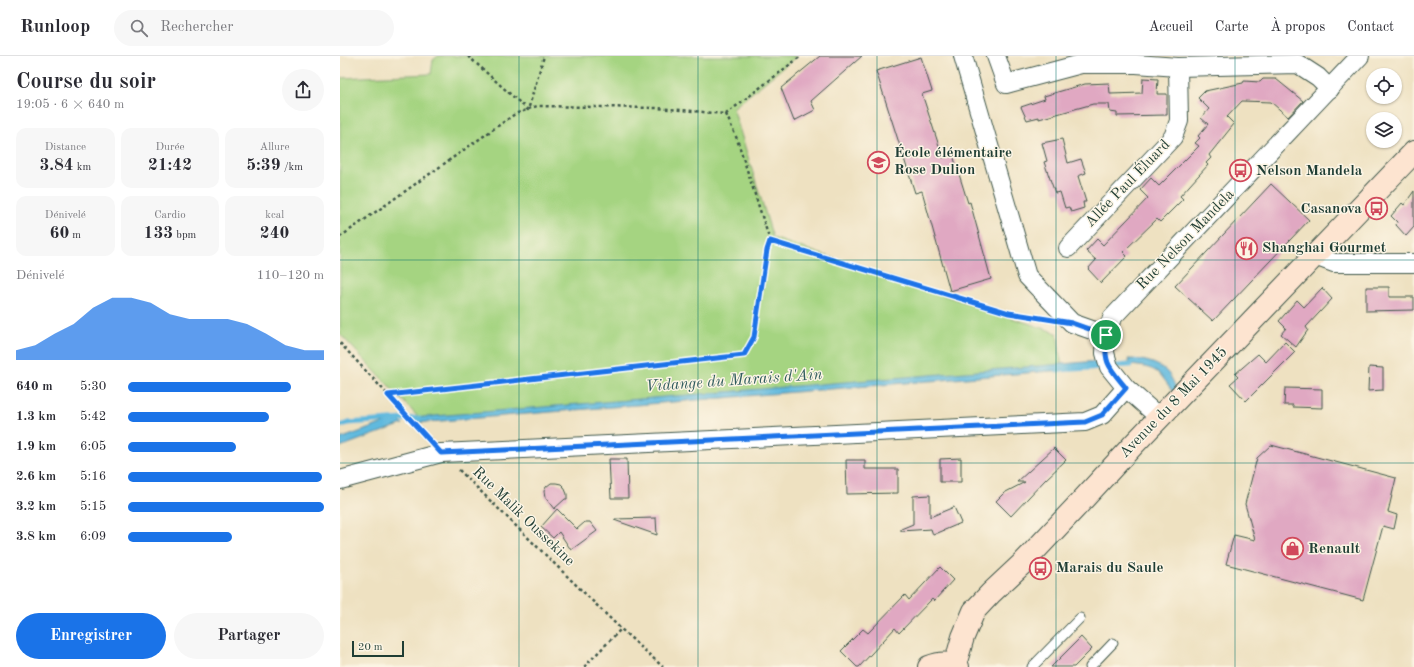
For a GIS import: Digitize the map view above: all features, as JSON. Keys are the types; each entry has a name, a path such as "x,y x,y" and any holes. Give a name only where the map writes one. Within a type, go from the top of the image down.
{"main road":[{"name":"Avenue du 8 Mai 1945","path":"957,666 963,637 974,611 1028,558 1414,152"},
{"path":"929,667 936,664 946,663 957,666"}],"street":[{"path":"964,56 1027,276 1072,323 1106,335"},
{"path":"996,56 1006,84 1081,64 1136,64 1178,67 1298,64 1318,77 1330,89"},
{"name":"Rue Nelson Mandela","path":"1160,418 1126,388 1108,367 1105,353 1106,335 1112,318 1360,56"},
{"name":"Allée Paul Éluard","path":"1068,248 1173,137 1180,121 1178,67"},
{"path":"1315,256 1334,263 1414,263"},
{"path":"340,480 441,453 1085,422 1102,415 1126,388"}],"lane":[{"path":"1032,667 1080,618"},
{"path":"1090,667 1113,643"}],"path":[{"path":"468,56 528,110"},
{"path":"528,110 544,56"},
{"path":"340,238 515,114 537,106 657,108 726,114 801,56"},
{"path":"388,395 744,355 754,337 767,250 770,241 737,139 726,114"},
{"path":"770,241 1009,313 1072,323"},
{"name":"Rue Malik Oussekine","path":"340,343 441,453 621,629 663,667"},
{"path":"584,667 621,629"}],"green space":[{"path":"438,56 797,56 733,108 773,238 1057,333 1062,368 421,420 340,334 340,78 431,74 433,60"}],"water":[{"path":"1128,359 1144,360 1159,366 1168,374 1176,388 1173,392 1156,371 1146,367 1130,365"},
{"path":"1098,361 1100,367 417,423 411,418"},
{"path":"397,418 403,424 340,447 340,439"}],"building":[{"path":"820,56 862,56 811,101 815,110 794,121 781,88"},
{"path":"921,57 932,91 922,94 943,158 953,155 968,203 970,202 991,279 950,291 922,191 915,193 876,71"},
{"path":"1143,78 1158,79 1157,94 1167,94 1167,115 1117,116 1117,113 1110,112 1109,104 1093,104 1039,119 1039,117 1027,120 1021,107 1045,99 1044,96 1085,84 1109,83 1110,94 1142,93"},
{"path":"1263,79 1276,79 1303,101 1288,117 1271,102 1242,101 1227,117 1234,124 1209,155 1211,158 1206,163 1208,165 1180,196 1183,199 1160,222 1157,219 1123,252 1127,256 1101,283 1088,269 1096,260 1086,251 1097,239 1103,245 1148,198 1140,190 1151,178 1159,186 1199,146 1195,143 1200,138 1198,136 1208,124 1201,118 1209,109 1198,98 1205,91 1243,83 1244,81 1260,82"},
{"path":"1062,139 1068,163 1081,159 1086,173 1078,176 1086,202 1083,202 1084,208 1071,212 1069,207 1065,208 1060,192 1055,193 1044,162 1047,161 1042,143"},
{"name":"Shanghai Gourmet","path":"1271,184 1309,220 1213,321 1175,286"},
{"path":"1414,191 1414,227 1406,236 1396,225 1397,222 1391,216 1402,203 1404,205"},
{"path":"1366,287 1389,287 1389,297 1414,297 1414,310 1366,311"},
{"path":"1322,288 1332,299 1306,327 1308,330 1296,347 1281,334 1286,328 1279,321 1297,300 1304,307"},
{"path":"1285,342 1295,352 1246,401 1230,384 1238,377 1235,374 1258,354 1266,362"},
{"path":"1369,367 1383,368 1383,390 1368,391"},
{"path":"1285,388 1322,389 1322,408 1293,407 1293,405 1284,405"},
{"path":"1271,445 1396,478 1388,512 1397,515 1394,529 1383,526 1363,600 1226,564 1234,535 1255,540 1245,504 1257,458"},
{"path":"1054,448 1066,460 1011,516 996,501 1004,493 1025,482 1017,482"},
{"path":"961,458 961,482 940,482 940,459"},
{"path":"609,459 627,459 628,498 611,498"},
{"path":"846,460 865,460 865,469 898,469 898,493 847,494"},
{"path":"551,483 561,484 567,494 567,499 565,499 554,509 545,497 544,491"},
{"path":"930,495 930,517 954,507 961,523 933,535 931,529 901,531 901,529 913,524 913,496"},
{"path":"557,509 577,529 585,522 590,522 597,531 571,550 559,532 553,538 541,527"},
{"path":"656,518 657,535 614,520 615,519"},
{"path":"940,567 953,580 934,601 932,599 899,633 895,628 859,667 857,667 841,651 863,629 868,633 905,595 909,600"},
{"path":"1081,637 1092,649 1074,667 1051,667"}],"waterway":[{"name":"Vidange du Marais d'Ain","path":"1113,366 1130,365"},
{"name":"Vidange du Marais d'Ain","path":"1057,370 1105,367"},
{"name":"Vidange du Marais d'Ain","path":"340,426 348,423 419,418"}],"place":[{"name":"École élémentaire Rose Dulion","path":"879,162"},
{"name":"Nelson Mandela","path":"1241,171"},
{"name":"Casanova","path":"1377,209"},
{"name":"Shanghai Gourmet","path":"1246,248"},
{"name":"Renault","path":"1292,549"},
{"name":"Marais du Saule","path":"1041,568"}],"route":[{"path":"770,241 1009,313 1072,323 1106,335 1105,353 1108,367 1126,388 1102,415 1085,422 441,453 388,395 744,355 754,337 767,250 770,241"}]}
